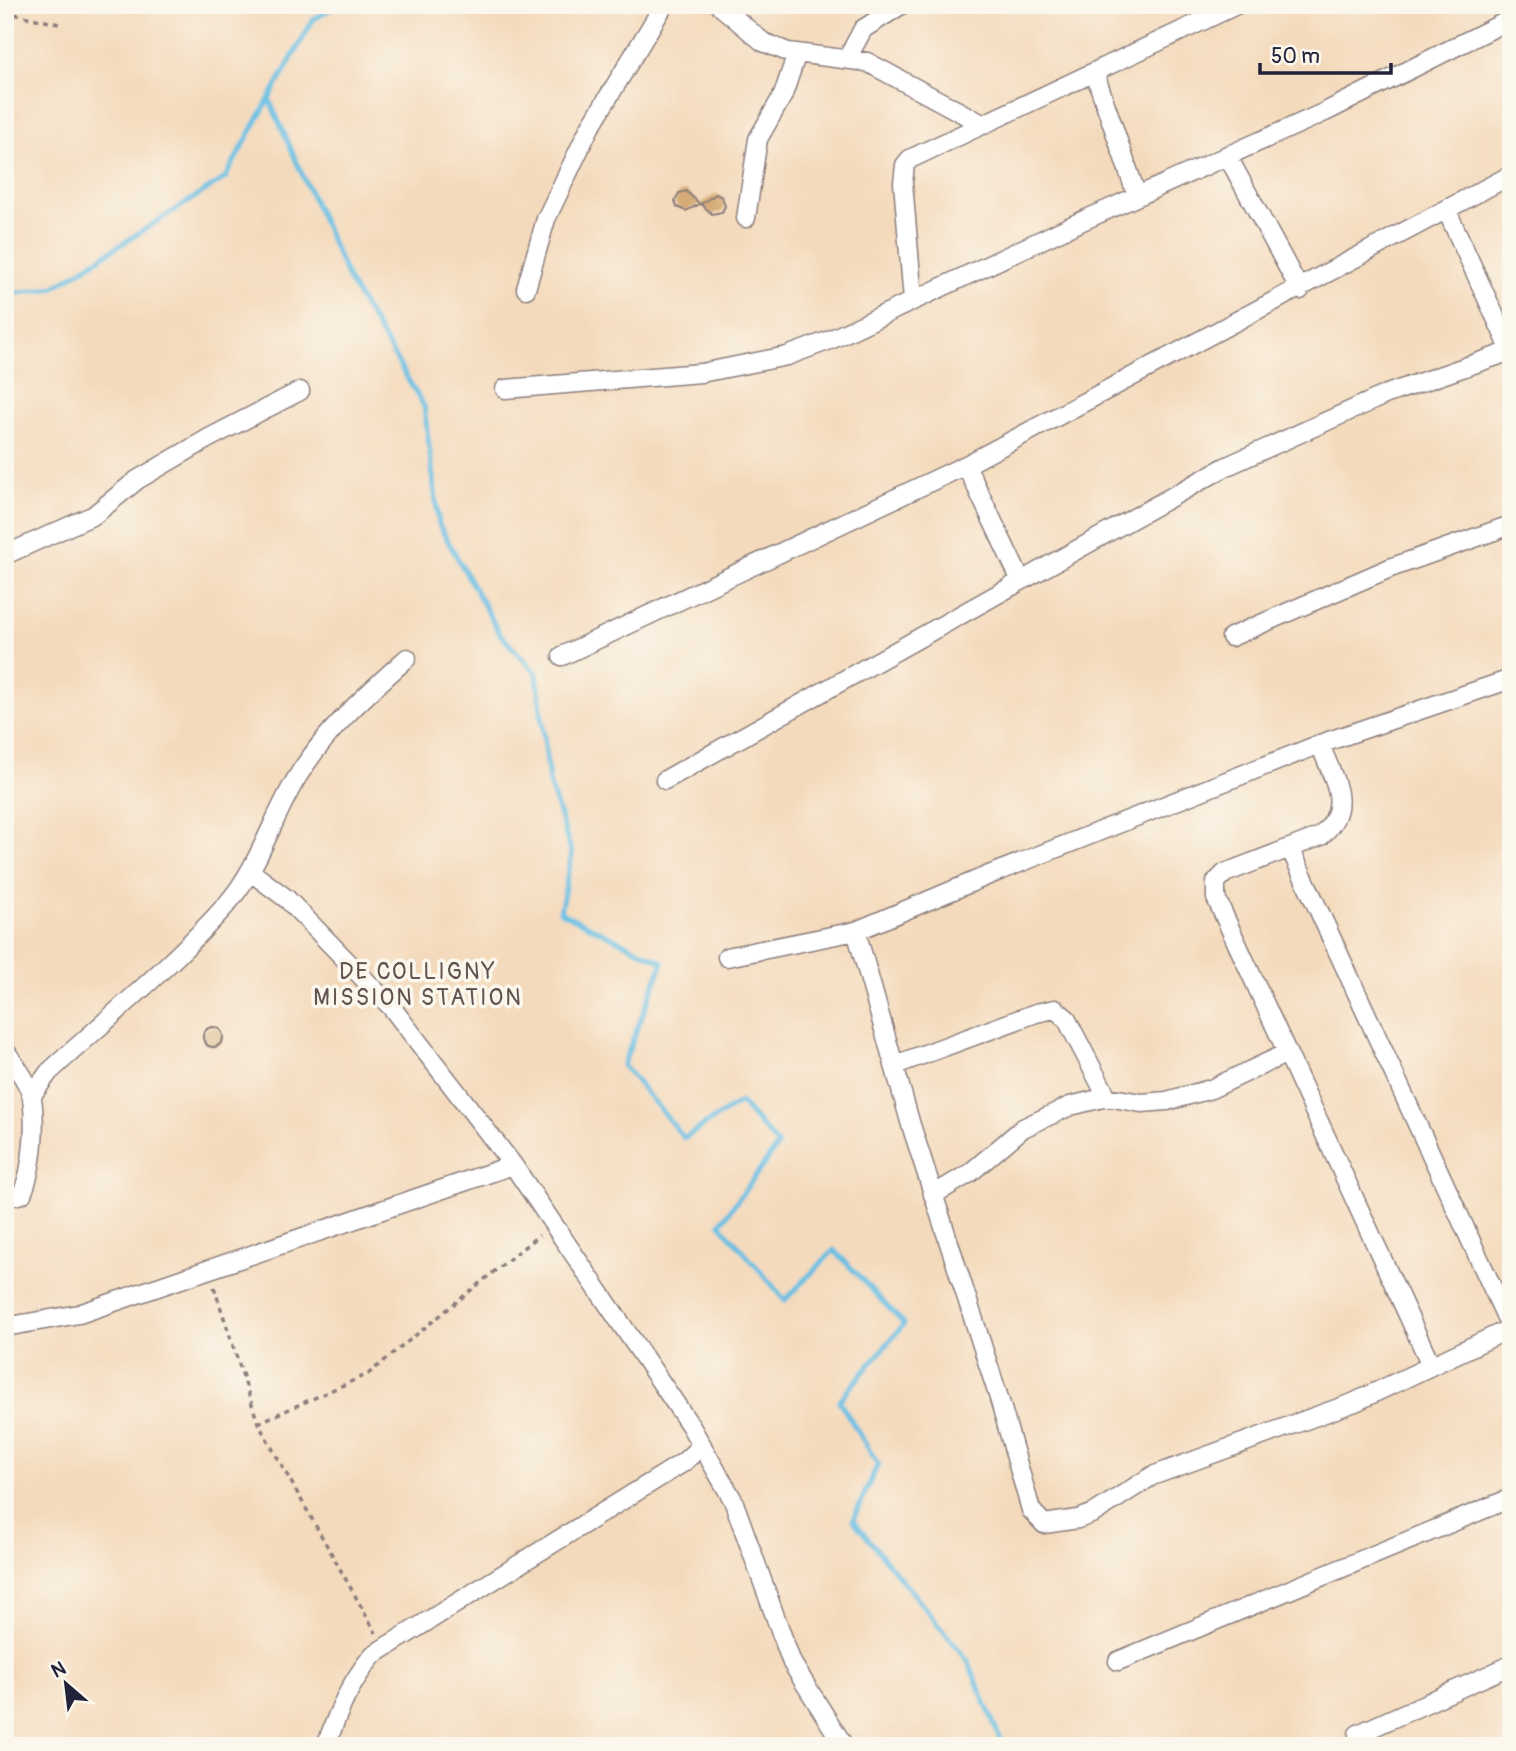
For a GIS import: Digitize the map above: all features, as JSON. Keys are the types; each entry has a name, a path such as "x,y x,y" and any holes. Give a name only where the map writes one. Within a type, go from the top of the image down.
{"street":[{"path":"526,289 546,219 589,129 664,5"},
{"path":"719,5 756,38 797,53 847,59 881,69 984,125"},
{"path":"847,59 863,29 901,5"},
{"path":"914,300 903,183 905,165 920,153 1094,74 1236,5"},
{"path":"505,389 701,373 766,361 830,340 1137,196 1381,86 1511,19"},
{"path":"746,218 758,139 783,95 797,53"},
{"path":"1094,74 1137,196"},
{"path":"1227,155 1300,290"},
{"path":"562,656 966,465 1300,290 1511,175"},
{"path":"665,780 1225,467 1387,394 1511,351 1447,211"},
{"path":"5,555 94,515 137,480 209,438 300,391"},
{"path":"966,465 1021,581"},
{"path":"1231,637 1390,568 1511,525"},
{"path":"32,1095 49,1072 227,904 251,872 296,780 317,748 339,721 407,658"},
{"path":"727,957 856,931 989,875 1320,744 1511,679"},
{"path":"1320,744 1340,797 1339,813 1321,836 1225,873 1215,889 1285,1054 1431,1365"},
{"path":"856,931 933,1195 999,1398 1031,1510 1044,1524 1078,1519 1094,1513 1152,1476 1355,1402 1511,1328 1290,848"},
{"path":"251,872 287,899 392,1008 513,1165 554,1224 702,1445 733,1500 792,1663 844,1746"},
{"path":"895,1065 1035,1013 1055,1009 1066,1018 1107,1097"},
{"path":"5,1050 32,1095 32,1145 27,1183 22,1194 5,1198"},
{"path":"933,1195 970,1173 1036,1121 1107,1097 1141,1103 1167,1101 1211,1089 1285,1054"},
{"path":"5,1327 79,1314 513,1165"},
{"path":"326,1746 340,1704 354,1677 373,1654 684,1462 702,1445"},
{"path":"1118,1661 1511,1498"},
{"path":"1358,1734 1511,1665"}],"path":[{"path":"5,12 63,25"},
{"path":"258,1423 368,1374 554,1224"},
{"path":"208,1271 258,1423 384,1648"}],"building":[{"path":"686,191 700,204 686,211 677,207 675,201 679,193"},
{"path":"716,194 722,197 725,206 722,212 712,214 701,204"},
{"path":"213,1027 220,1030 223,1037 220,1044 213,1047 206,1044 203,1037 206,1030"}],"waterway":[{"path":"5,295 53,288 225,178 313,20 337,5"},
{"path":"269,99 349,281 424,406 439,525 500,634 537,674 549,782 572,854 560,912 663,962 623,1065 684,1138 740,1102 778,1145 720,1224 785,1300 834,1250 904,1324 839,1401 878,1464 853,1520 968,1661 1003,1746"}],"district":[{"name":"DE COLLIGNY MISSION STATION","path":"418,984"}]}
